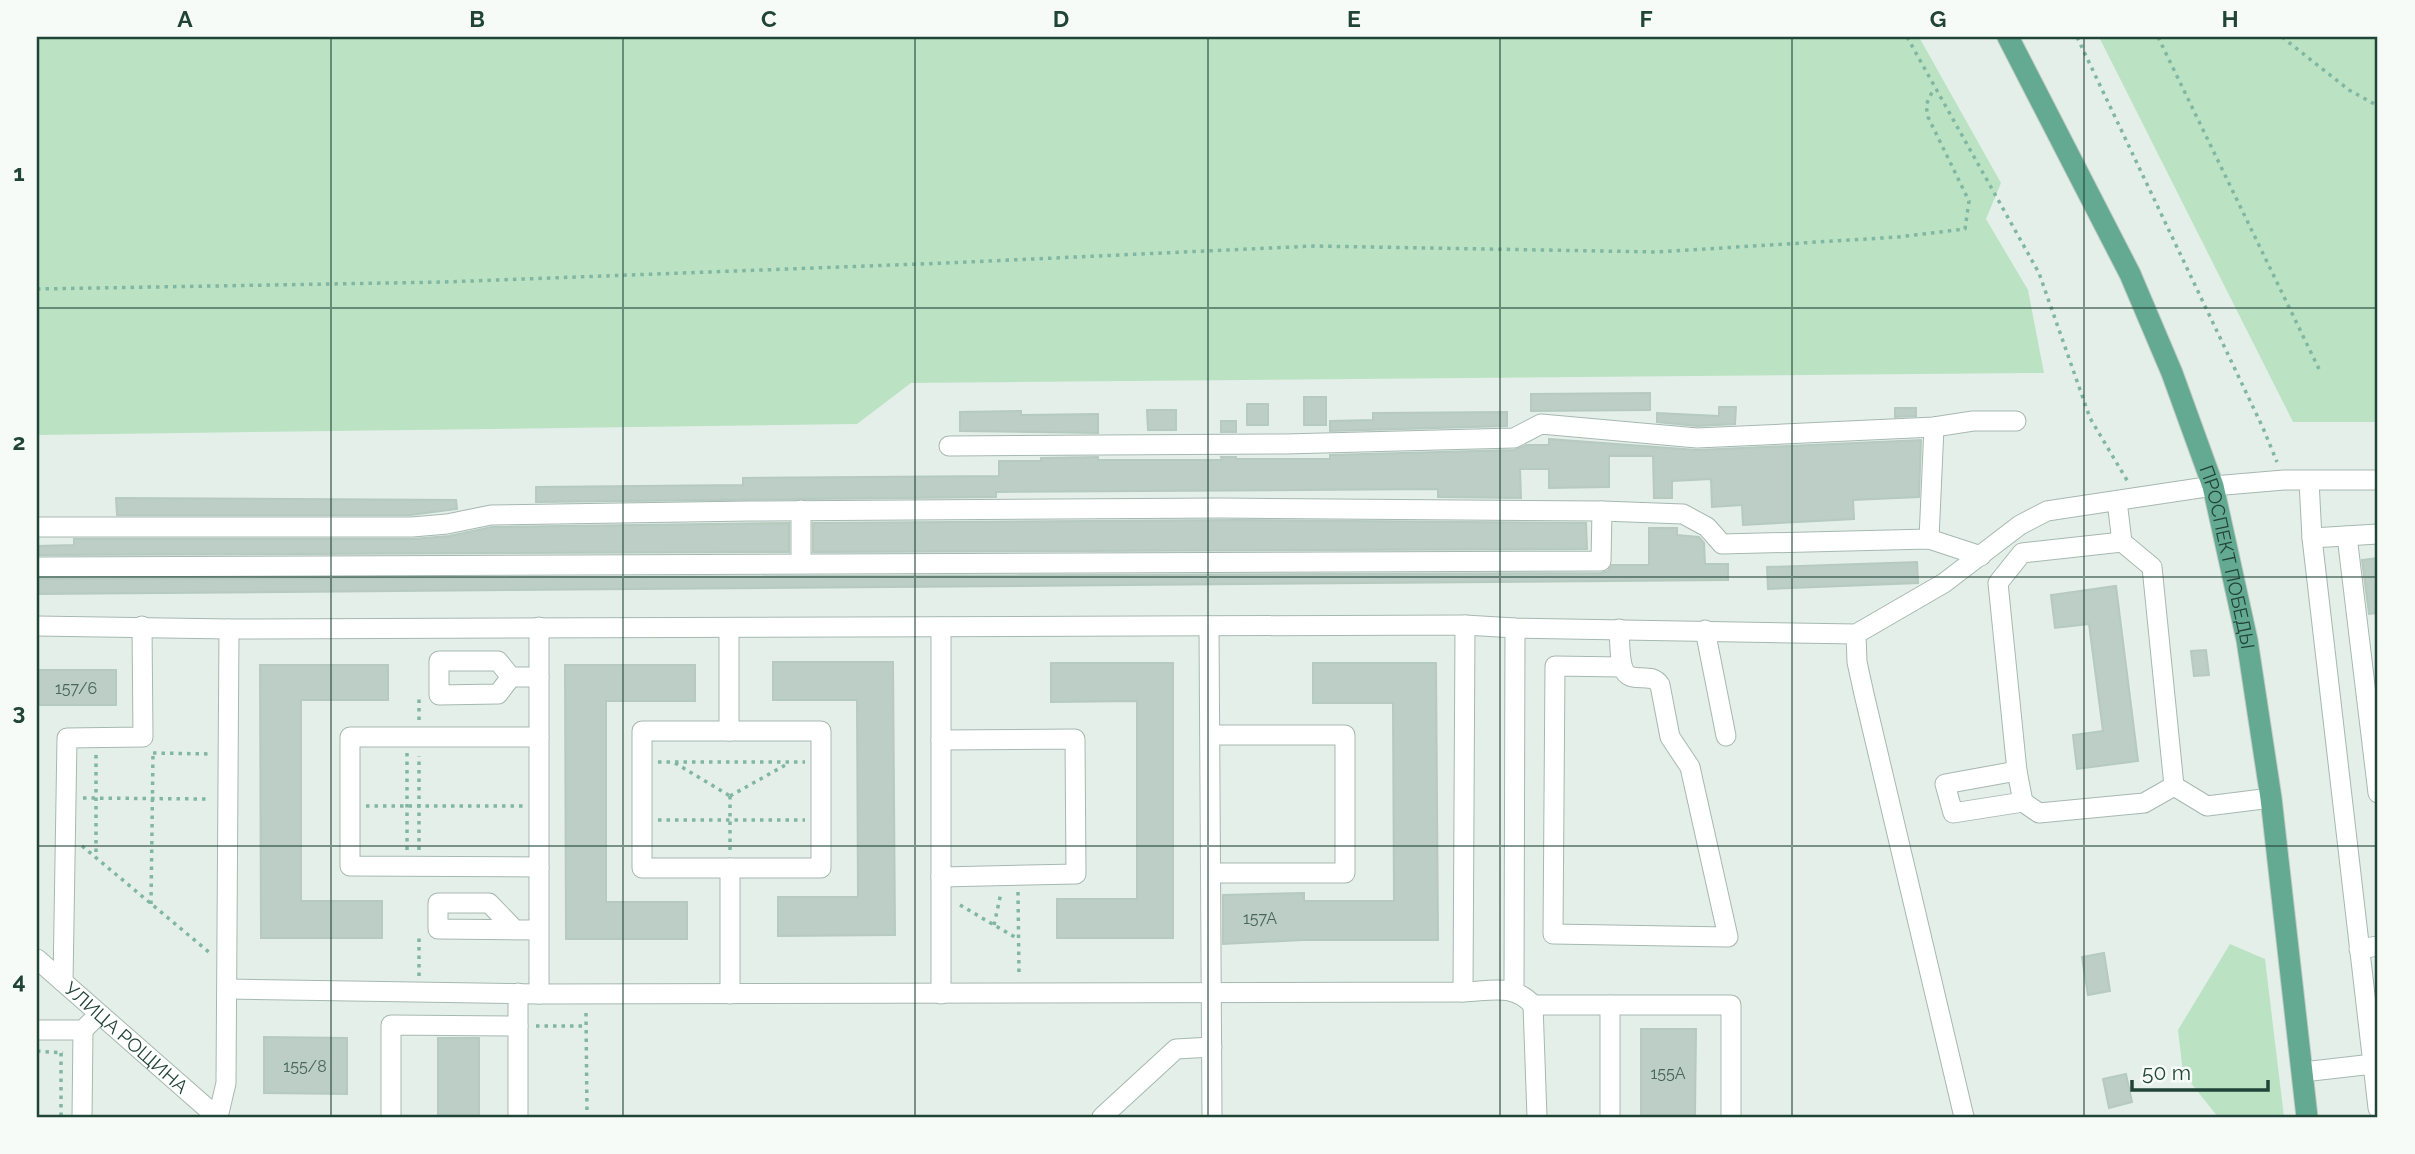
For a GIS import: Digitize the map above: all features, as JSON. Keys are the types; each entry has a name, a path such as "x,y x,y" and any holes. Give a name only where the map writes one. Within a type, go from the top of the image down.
{"main road":[{"name":"ПРОСПЕКТ ПОБЕДЫ","path":"2008,37 2136,287 2172,373 2213,486 2247,640 2271,798 2307,1117"}],"street":[{"path":"950,446 1285,444 1514,439 1541,424 1697,438 1934,427 1973,421 2016,421"},
{"path":"1928,539 1934,427"},
{"path":"37,626 229,629 1465,625 1856,635 1944,583 2020,525 2047,511 2213,486 2284,480 2378,480"},
{"path":"2309,481 2312,538 2369,947 2373,1064 2378,1108"},
{"path":"2117,501 2122,542 2152,567 2174,786"},
{"path":"37,527 412,527 447,524 491,515 802,510 1221,508 1602,511 1683,514 1707,527 1722,544 1928,539 1981,556"},
{"path":"802,510 802,563"},
{"path":"37,567 1601,561 1602,511"},
{"path":"2312,538 2378,534"},
{"path":"2347,536 2378,793"},
{"path":"2023,802 2017,771 1997,583 2022,553 2122,542"},
{"path":"1463,992 1465,625"},
{"path":"63,982 67,738 144,737 142,626"},
{"path":"1209,626 1212,1117"},
{"path":"941,627 941,994"},
{"path":"539,628 539,994"},
{"path":"729,628 730,731"},
{"path":"1514,990 1515,628"},
{"path":"217,1117 226,1083 229,629"},
{"path":"1619,629 1622,667 1626,674 1633,678 1652,678 1660,685 1670,737 1690,767 1728,937 1553,934 1555,666 1622,667"},
{"path":"1705,630 1726,736"},
{"path":"1856,635 1857,662 1864,694 1964,1117"},
{"path":"511,677 539,677"},
{"path":"642,731 730,731 821,731 821,867 642,867 642,731"},
{"path":"1210,735 1345,735 1345,873 1211,873"},
{"path":"539,737 350,737 350,866 539,867"},
{"path":"941,740 1075,739 1076,874 1011,876 941,886"},
{"path":"2017,771 1945,784 1953,813 2023,802 2039,813 2144,803 2174,786"},
{"path":"2174,786 2207,806 2271,798"},
{"path":"730,867 730,994"},
{"path":"515,930 538,930"},
{"name":"УЛИЦА РОЩИНА","path":"37,958 217,1117"},
{"path":"228,989 539,994 1514,990 1534,1005 1537,1117"},
{"path":"518,993 518,1117"},
{"path":"1534,1005 1731,1005 1731,1117"},
{"path":"1610,1005 1610,1117"},
{"path":"82,1117 83,1030 99,1014"},
{"path":"391,1117 391,1025 518,1027"},
{"path":"37,1030 83,1030"},
{"path":"1102,1117 1176,1049 1212,1047"},
{"path":"2303,1072 2373,1064"}],"path":[{"path":"1907,37 2039,273 2090,418 2138,499"},
{"path":"2077,37 2263,428 2284,480"},
{"path":"2158,37 2319,369"},
{"path":"2282,37 2349,90 2378,106"},
{"path":"37,289 445,282 960,263 1314,246 1657,252 1898,237 1965,229 1969,201 1928,117 1926,104 1934,88"},
{"path":"413,866 407,806 419,696"},
{"path":"413,737 419,806 413,866"},
{"path":"96,738 96,858"},
{"path":"151,904 153,753"},
{"path":"642,762 821,762"},
{"path":"674,762 730,796"},
{"path":"730,796 790,762"},
{"path":"730,796 730,867"},
{"path":"66,798 228,799"},
{"path":"350,806 539,806"},
{"path":"642,820 821,820"},
{"path":"66,832 228,968"},
{"path":"993,925 1011,876"},
{"path":"1011,876 1018,939 1019,993"},
{"path":"941,886 993,925 1018,939"},
{"path":"419,922 419,992"},
{"path":"586,993 587,1117"},
{"path":"518,1027 587,1026"},
{"path":"37,1051 61,1053 61,1117"}],"green space":[{"path":"37,37 1919,37 2001,183 1986,219 2028,290 2044,373 911,383 857,424 37,435"},
{"path":"2099,37 2378,37 2378,422 2293,422"},
{"path":"2230,944 2265,959 2284,1117 2218,1117 2183,1073 2178,1030"}],"building":[{"path":"1650,393 1650,410 1531,411 1531,394"},
{"path":"1304,397 1326,397 1326,425 1304,425"},
{"path":"1247,404 1268,404 1268,425 1247,425"},
{"path":"1719,407 1736,407 1735,424 1697,426 1657,422 1657,413 1719,416"},
{"path":"1895,408 1916,408 1916,416 1895,417"},
{"path":"1147,410 1176,410 1176,430 1148,430"},
{"path":"1021,411 1021,415 1098,414 1098,433 960,431 960,412"},
{"path":"1507,412 1507,426 1330,431 1330,421 1373,420 1373,413"},
{"path":"1221,421 1236,421 1236,432 1221,432"},
{"path":"1549,439 1697,450 1921,440 1919,497 1853,500 1854,519 1743,525 1742,505 1712,507 1711,479 1672,481 1672,498 1654,498 1653,456 1609,456 1609,487 1549,488 1549,469 1520,469 1521,498 1438,497 1438,489 996,492 996,497 536,502 536,487 743,485 743,478 999,476 999,461 1041,461 1041,458 1330,459 1330,455 1514,450 1527,445 1549,445"},
{"path":"116,498 456,500 457,509 411,515 117,515"},
{"path":"1235,520 1586,523 1587,549 813,552 813,523"},
{"path":"789,523 789,552 37,555 37,546 74,545 74,539 412,539 449,536 492,527"},
{"path":"1649,528 1677,528 1677,535 1699,537 1704,543 1705,564 1728,564 1728,580 37,594 37,579 1601,573 1608,571 1612,565 1649,565"},
{"path":"2378,558 2378,613 2369,614 2362,560"},
{"path":"1917,562 1918,583 1768,589 1767,567"},
{"path":"2116,586 2138,761 2077,769 2073,735 2103,731 2089,624 2055,628 2051,595"},
{"path":"2206,650 2209,675 2194,676 2191,651"},
{"path":"773,662 893,662 895,935 778,936 778,897 858,897 857,700 773,700"},
{"path":"1051,663 1173,663 1173,938 1057,938 1057,899 1137,899 1137,701 1051,702"},
{"path":"1313,663 1436,663 1438,940 1303,940 1223,944 1223,895 1304,893 1304,901 1394,901 1393,703 1313,703"},
{"path":"260,665 388,665 388,700 301,700 301,901 382,901 382,938 261,938"},
{"path":"565,665 695,665 695,701 606,701 606,902 687,902 687,939 566,939"},
{"path":"37,670 116,670 116,705 37,705"},
{"path":"2104,953 2110,991 2088,995 2082,957"},
{"path":"1641,1029 1696,1029 1695,1117 1641,1117"},
{"path":"264,1037 347,1038 347,1094 264,1093"},
{"path":"438,1038 479,1038 479,1117 438,1117"},
{"path":"2126,1074 2132,1102 2109,1108 2103,1079"}]}
